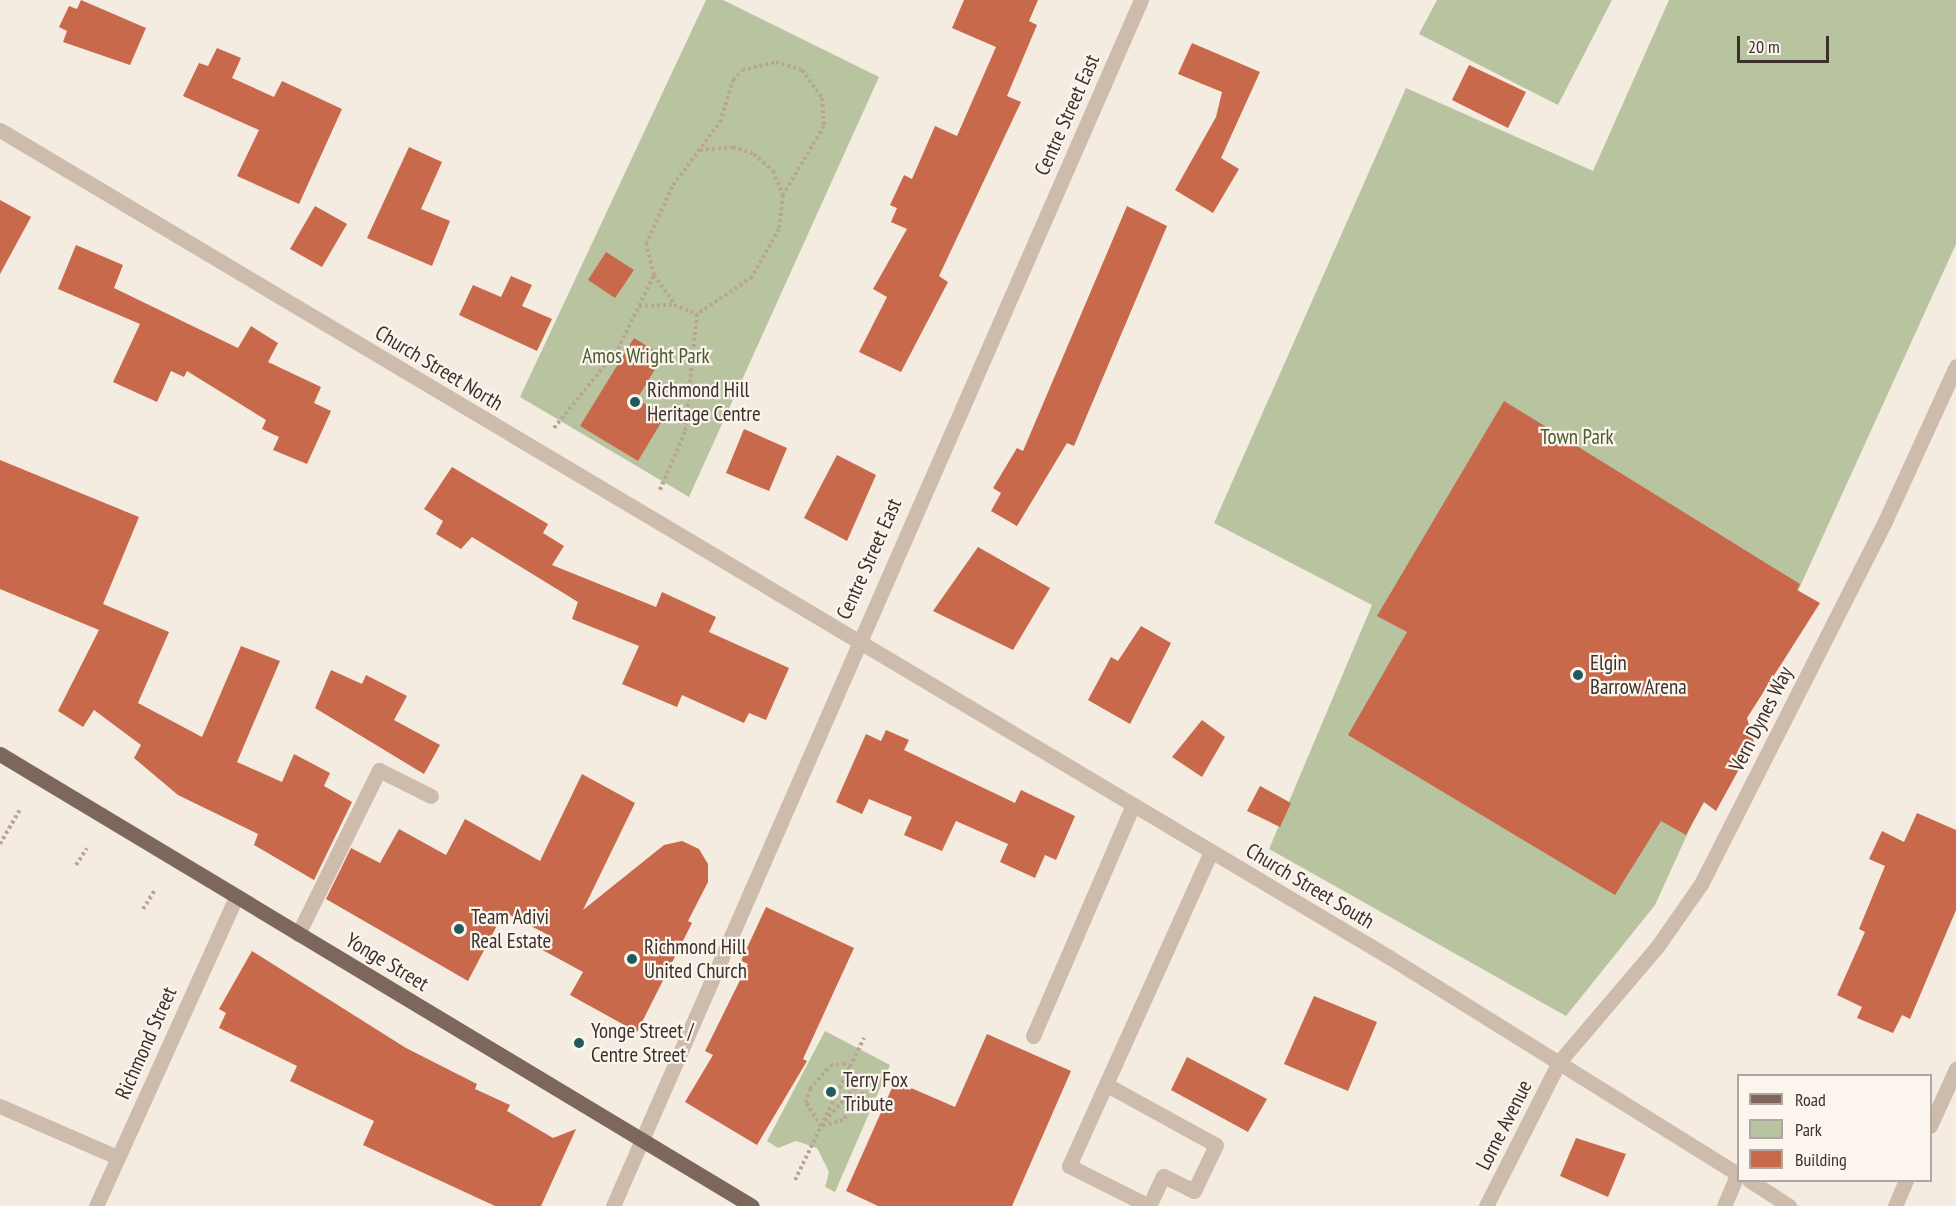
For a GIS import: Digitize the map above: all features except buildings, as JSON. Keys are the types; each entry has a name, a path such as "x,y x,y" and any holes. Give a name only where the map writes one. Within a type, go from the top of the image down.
{"main road":[{"name":"Yonge Street","path":"0,754 641,1137 752,1206"}],"street":[{"name":"Centre Street East","path":"613,1206 856,642 1141,0"},
{"name":"Church Street North","path":"0,130 856,642"},
{"name":"Vern Dynes Way","path":"1559,1062 1657,947 1701,884 1886,519 1956,366"},
{"name":"Church Street South","path":"856,642 1211,852 1559,1062 1737,1173"},
{"path":"298,934 379,770 431,796"},
{"path":"1033,1036 1133,805"},
{"path":"1107,1085 1216,1145 1194,1191 1163,1176 1149,1206 1137,1203 1069,1166 1211,852"},
{"name":"Richmond Street","path":"96,1206 236,897"},
{"name":"Lorne Avenue","path":"1486,1206 1559,1062"},
{"path":"1932,1122 1956,1069"},
{"path":"0,1106 117,1157"},
{"path":"1724,1206 1737,1176"},
{"path":"1752,1182 1789,1206"},
{"path":"1895,1206 1905,1182"}],"path":[{"path":"675,305 654,275 646,244 673,185 720,122 733,80 742,70 776,62 802,70 822,98 824,126 783,195 779,229 752,277 697,314"},
{"path":"700,150 733,147 754,154 773,171 783,195"},
{"path":"554,428 618,349 654,275"},
{"path":"639,306 675,305 697,314"},
{"path":"658,492 685,432 697,314"},
{"path":"0,844 20,810"},
{"path":"76,866 87,848"},
{"path":"143,909 155,890"},
{"path":"795,1180 864,1038"},
{"path":"820,1126 851,1113 862,1098 862,1080 850,1065"},
{"path":"820,1126 807,1102 810,1089 830,1066 850,1065"},
{"path":"820,1126 862,1080"}],"green space":[{"name":"Amos Wright Park","path":"706,0 723,0 879,77 689,497 520,397"},
{"path":"1437,0 1612,0 1558,105 1419,34"},
{"name":"Town Park","path":"1669,0 1956,0 1956,244 1655,905 1566,1016 1269,849 1372,605 1214,523 1406,88 1593,171"},
{"path":"825,1031 890,1065 835,1192 825,1187 829,1172 817,1148 796,1141 778,1148 767,1141"}],"place":[{"name":"Richmond Hill Heritage Centre","path":"635,402"},
{"name":"Elgin Barrow Arena","path":"1578,675"},
{"name":"Team Adivi Real Estate","path":"459,929"},
{"name":"Richmond Hill United Church","path":"632,959"},
{"name":"Yonge Street / Centre Street","path":"579,1043"},
{"name":"Terry Fox Tribute","path":"831,1092"}]}
